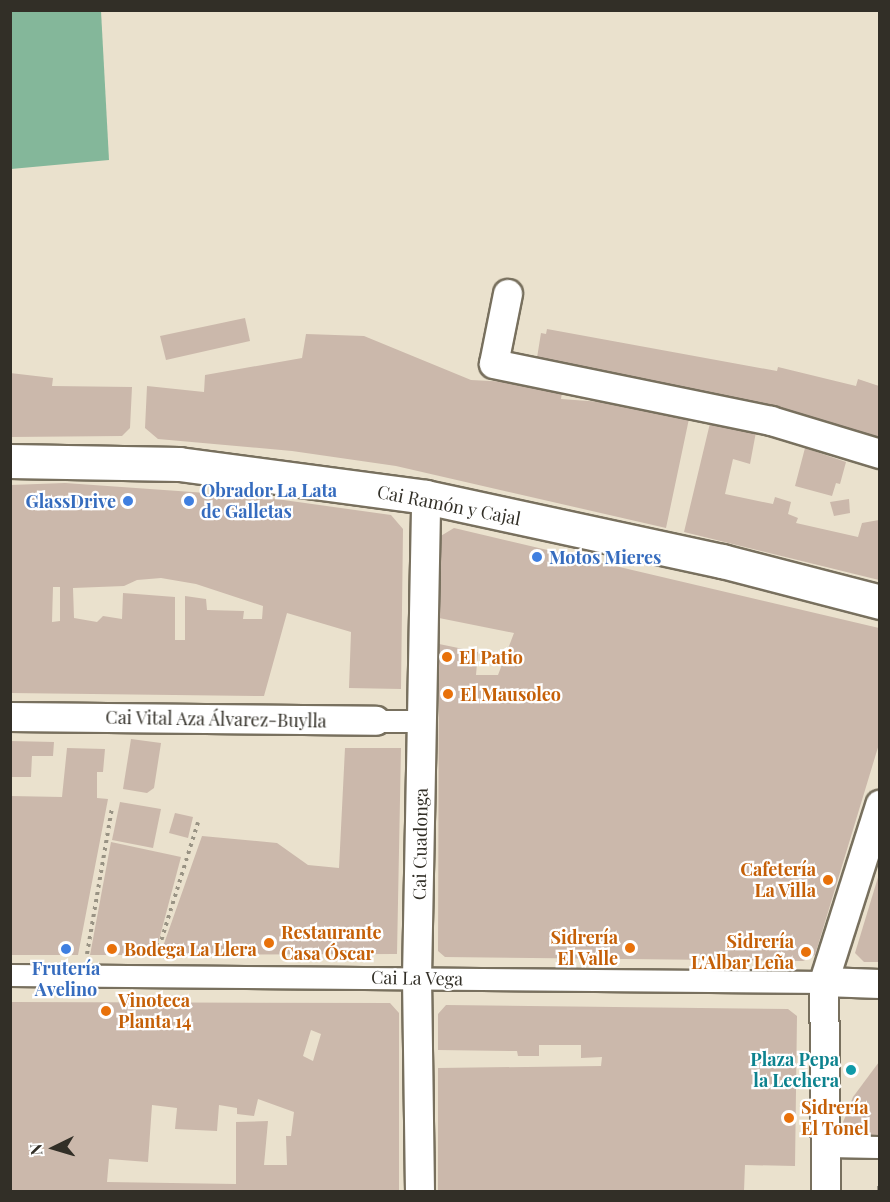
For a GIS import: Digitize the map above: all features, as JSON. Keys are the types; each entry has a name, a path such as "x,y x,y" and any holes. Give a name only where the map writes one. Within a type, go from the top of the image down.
{"street":[{"path":"508,294 494,364 759,418 879,454"},
{"name":"Cai Ramón y Cajal","path":"10,461 179,464 426,497 722,561 879,602"},
{"name":"Cai Cuadonga","path":"420,1191 417,978 426,497"},
{"name":"Cai Vital Aza Álvarez-Buylla","path":"10,717 422,721"},
{"path":"826,1191 824,982 879,805"},
{"name":"Cai La Vega","path":"10,975 824,982"},
{"path":"824,982 879,984"},
{"path":"826,1146 879,1147"}],"path":[{"path":"83,975 112,807"},
{"path":"155,976 157,956 198,822"}],"green space":[{"path":"11,10 101,11 109,160 11,169"}],"building":[{"path":"245,318 250,341 166,360 160,336"},
{"path":"547,329 777,371 778,367 856,386 858,379 879,386 879,437 771,405 536,364 541,333 546,334"},
{"path":"306,334 364,336 471,380 563,385 561,399 657,406 690,414 666,528 396,466 292,451 158,439 145,428 147,386 204,392 205,375 302,358"},
{"path":"10,373 53,378 52,386 132,387 130,428 122,436 10,437"},
{"path":"711,419 756,432 750,464 733,459 725,494 773,504 775,497 791,502 788,514 798,518 796,523 858,537 862,523 879,520 879,580 684,532"},
{"path":"805,448 846,462 840,484 836,483 832,496 795,486"},
{"path":"65,483 262,497 391,515 403,529 401,689 349,688 351,632 287,613 264,696 10,693 10,485","holes":["161,578 196,584 263,606 262,619 243,619 244,611 207,610 206,599 185,596 185,640 175,640 175,597 123,593 122,619 103,616 97,622 74,618 73,588 124,586 137,580","53,587 60,587 60,621 52,622"]},
{"path":"849,499 850,513 834,516 830,502"},
{"path":"454,528 879,628 879,744 815,955 803,961 445,957 438,951 439,644 478,652 476,675 498,675 514,633 439,618 439,537"},
{"path":"131,739 161,743 154,788 147,793 123,789"},
{"path":"10,741 54,742 53,756 32,756 31,777 10,777"},
{"path":"67,748 105,749 103,772 97,772 97,798 108,799 78,955 10,955 10,796 62,797"},
{"path":"345,748 401,748 397,954 160,955 202,836 277,843 308,865 339,868"},
{"path":"120,802 161,809 153,848 112,840"},
{"path":"175,813 193,817 188,838 169,833"},
{"path":"111,842 181,857 155,955 90,955"},
{"path":"879,874 879,962 864,962 855,953"},
{"path":"10,1002 390,1003 399,1013 399,1191 10,1191","holes":["311,1030 321,1034 313,1061 303,1056","258,1099 294,1112 291,1136 286,1136 287,1165 264,1165 268,1121 236,1122 236,1184 107,1182 109,1159 148,1162 152,1105 177,1108 175,1129 217,1131 219,1105 237,1108 237,1114 254,1116"]},
{"path":"446,1005 788,1009 797,1016 795,1166 745,1165 744,1191 438,1191 438,1068 601,1066 602,1057 581,1058 581,1045 539,1045 539,1056 518,1056 517,1051 438,1050 438,1014"},
{"path":"879,1062 879,1141 838,1135 853,1097"}],"place":[{"name":"GlassDrive","path":"128,501"},
{"name":"Obrador La Lata de Galletas","path":"189,501"},
{"name":"Motos Mieres","path":"537,557"},
{"name":"El Patio","path":"447,657"},
{"name":"El Mausoleo","path":"448,694"},
{"name":"Cafetería La Villa","path":"828,880"},
{"name":"Restaurante Casa Óscar","path":"269,943"},
{"name":"Sidrería El Valle","path":"630,948"},
{"name":"Frutería Avelino","path":"66,949"},
{"name":"Bodega La Llera","path":"112,949"},
{"name":"Sidrería L'Albar Leña","path":"806,952"},
{"name":"Vinoteca Planta 14","path":"106,1011"},
{"name":"Plaza Pepa la Lechera","path":"851,1070"},
{"name":"Sidrería El Tonel","path":"789,1118"}]}
